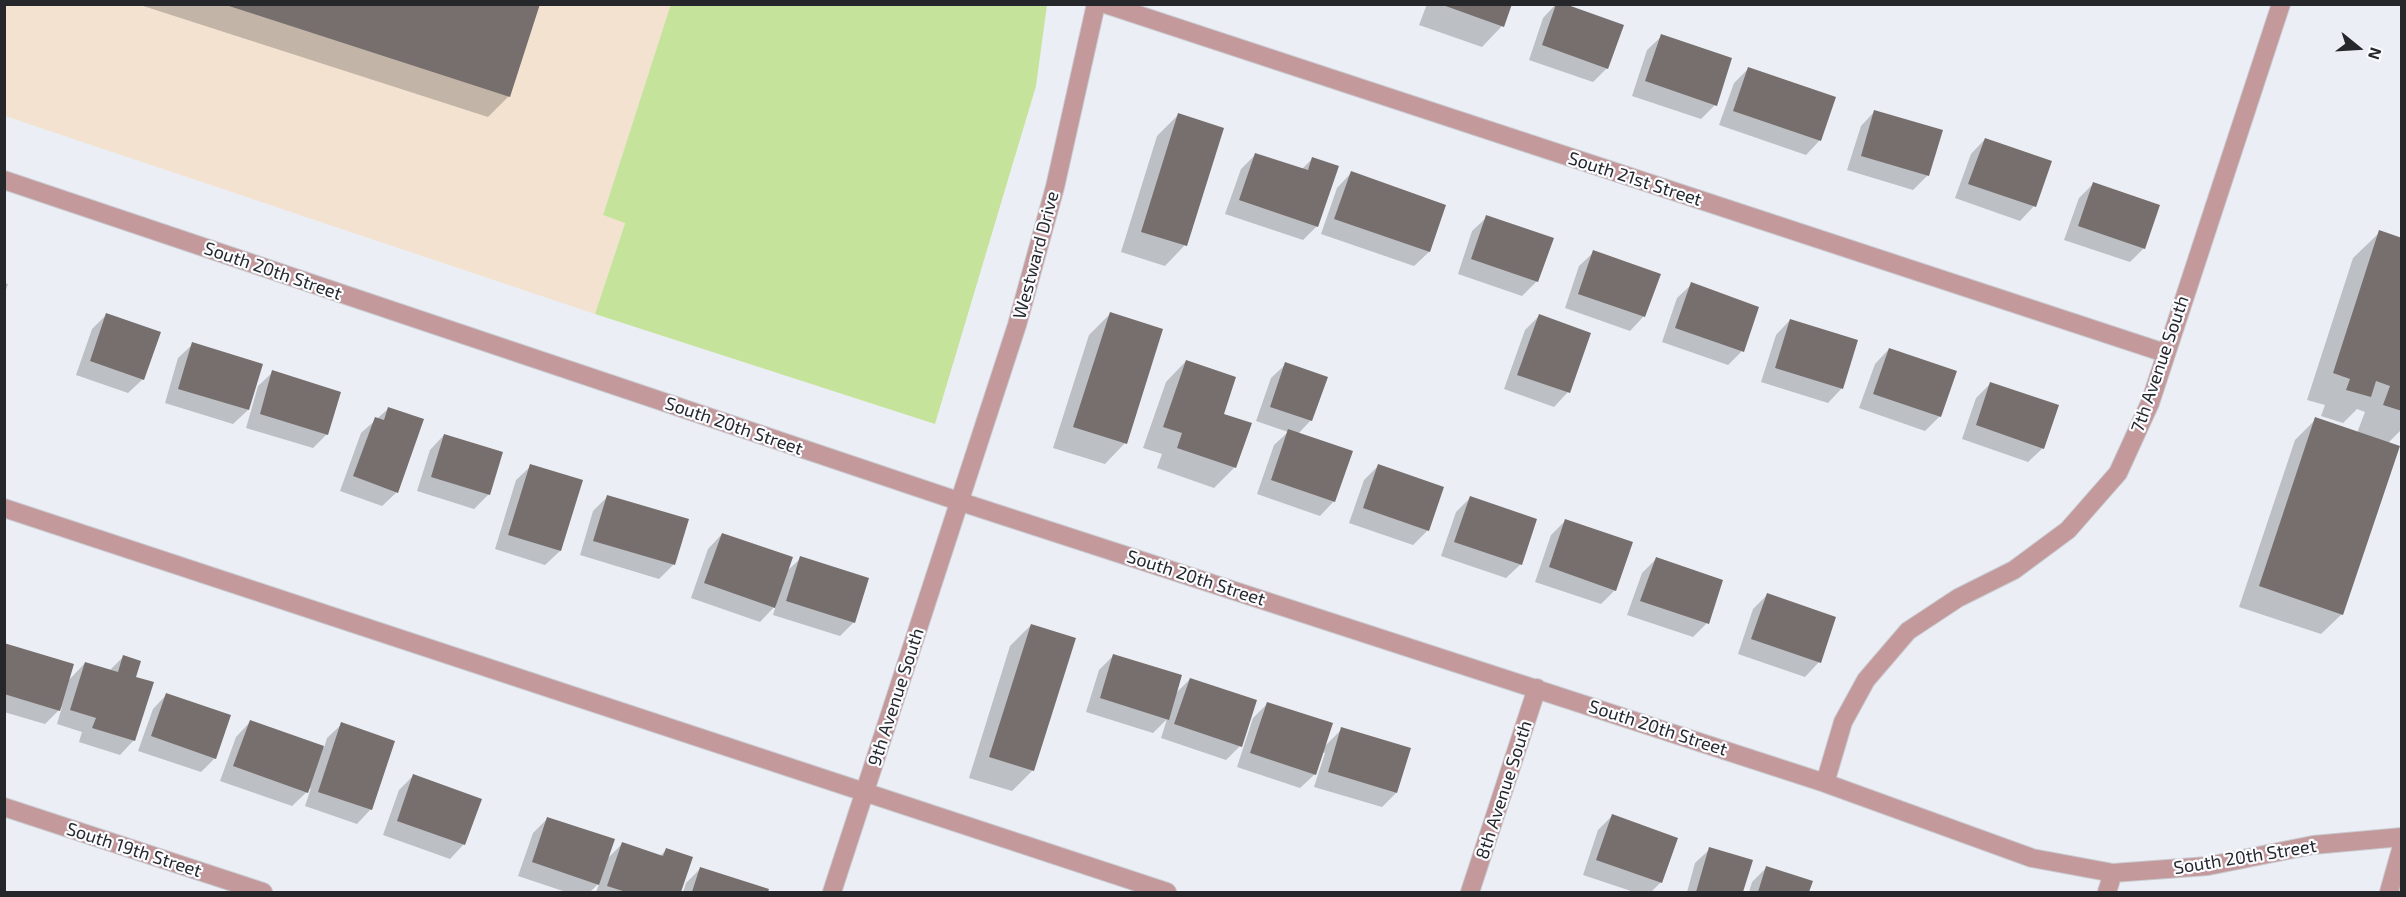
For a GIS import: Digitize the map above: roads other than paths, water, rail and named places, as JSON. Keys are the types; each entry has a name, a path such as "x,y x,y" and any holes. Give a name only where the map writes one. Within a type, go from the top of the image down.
{"street":[{"name":"Westward Drive","path":"961,502 1017,325 1055,187 1096,4"},
{"name":"South 21st Street","path":"1106,4 2165,353"},
{"name":"7th Avenue South","path":"1825,783 1843,722 1866,680 1908,631 1958,598 2014,570 2059,537 2068,530 2118,473 2150,403 2281,4"},
{"name":"South 20th Street","path":"4,180 961,502 1825,783 2032,858 2113,873 2208,866 2313,845 2402,837"},
{"name":"9th Avenue South","path":"832,892 961,502"},
{"path":"4,508 1167,892"},
{"name":"8th Avenue South","path":"1470,892 1537,688"},
{"name":"South 19th Street","path":"4,807 263,892"},
{"path":"2389,892 2402,846"},
{"path":"2107,892 2113,873"}]}
